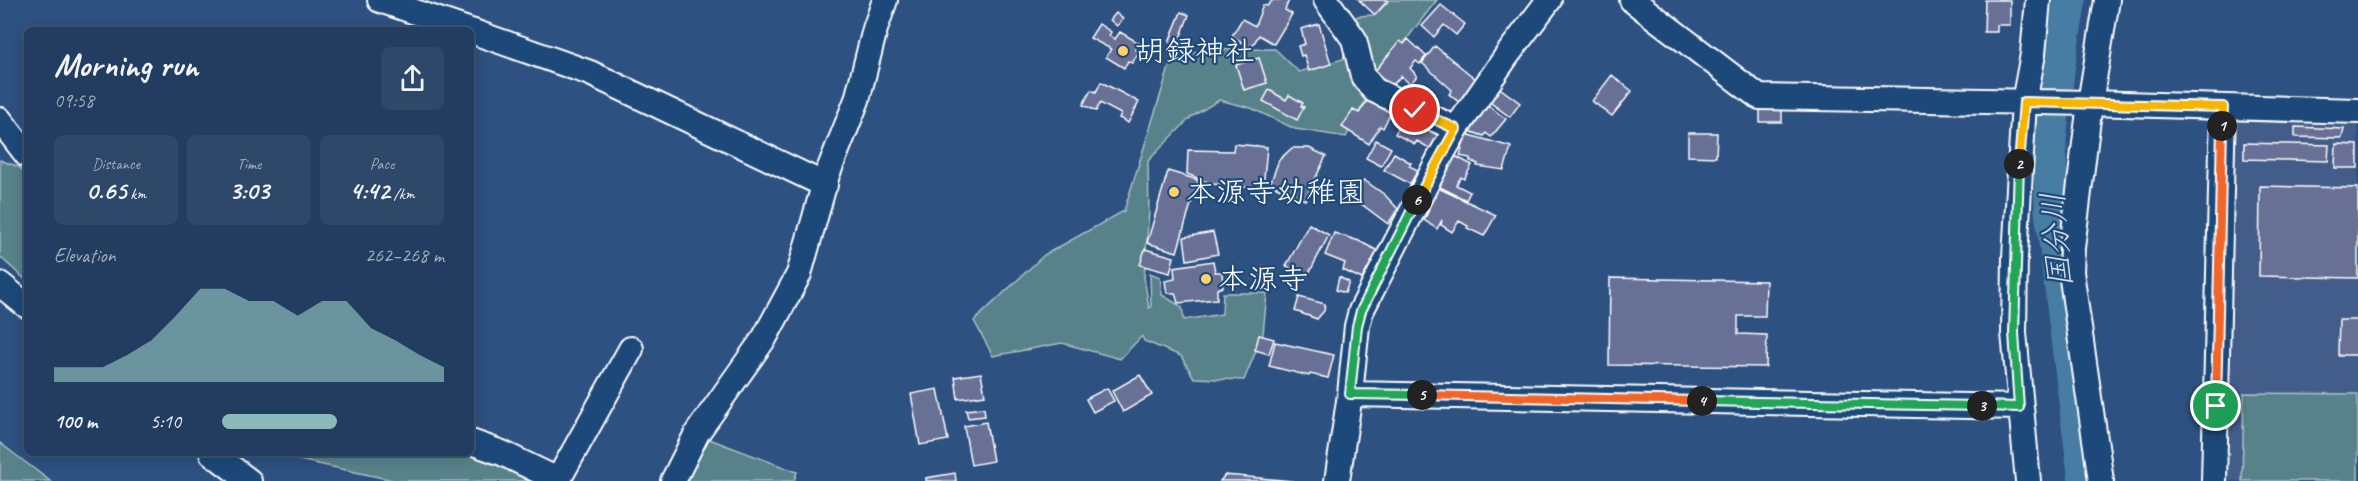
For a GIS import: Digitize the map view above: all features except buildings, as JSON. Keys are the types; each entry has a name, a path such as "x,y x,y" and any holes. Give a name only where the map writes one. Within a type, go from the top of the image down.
{"street":[{"path":"380,0 461,27"},
{"path":"673,481 697,433 779,315 800,274 827,175 857,100 875,29 885,0"},
{"path":"1326,0 1354,39 1363,76 1374,90 1456,129"},
{"path":"1337,481 1357,326 1361,311 1433,169 1456,129 1549,0"},
{"path":"1632,0 1759,97 2358,111"},
{"path":"2028,481 2019,407 2014,333 2015,257 2038,0"},
{"path":"2101,481 2071,272 2083,103 2107,0"},
{"path":"474,31 590,73 825,185"},
{"path":"2214,481 2223,107"},
{"path":"0,120 24,151"},
{"path":"0,284 24,304"},
{"path":"474,443 518,460 559,480 631,349"},
{"path":"1350,394 2019,407"},
{"path":"216,456 249,481"}],"shaded area":[{"path":"2229,119 2358,121 2358,481 2226,481"}],"green space":[{"path":"1390,0 1437,0 1387,66 1346,137 1295,129 1251,108 1219,100 1191,117 1148,161 1149,211 1144,277 1149,308 1151,307 1150,273 1160,277 1162,295 1182,307 1184,320 1222,314 1223,293 1267,293 1263,334 1244,380 1194,378 1181,356 1144,341 1142,336 1120,359 1062,343 993,356 974,321 1044,255 1124,211 1173,55 1211,50 1275,49 1299,72 1343,59 1348,41 1349,23 1358,16 1375,15"},
{"path":"0,160 19,167 24,172 24,278 0,257"},
{"path":"2244,393 2358,394 2358,481 2242,481"},
{"path":"704,437 797,472 794,481 681,481"},
{"path":"0,443 50,481 0,481"},
{"path":"474,454 541,481 397,481 281,456"}],"waterway":[{"name":"国分川","path":"2070,0 2059,63 2050,140 2051,210 2085,481"}],"place":[{"name":"胡録神社","path":"1123,51"},
{"name":"本源寺幼稚園","path":"1174,192"},
{"name":"本源寺","path":"1206,279"}],"route":[{"path":"1415,110 1456,129 1361,311 1357,326 1350,394 2019,407 2014,333 2015,257 2024,102 2223,107 2216,406"}]}
